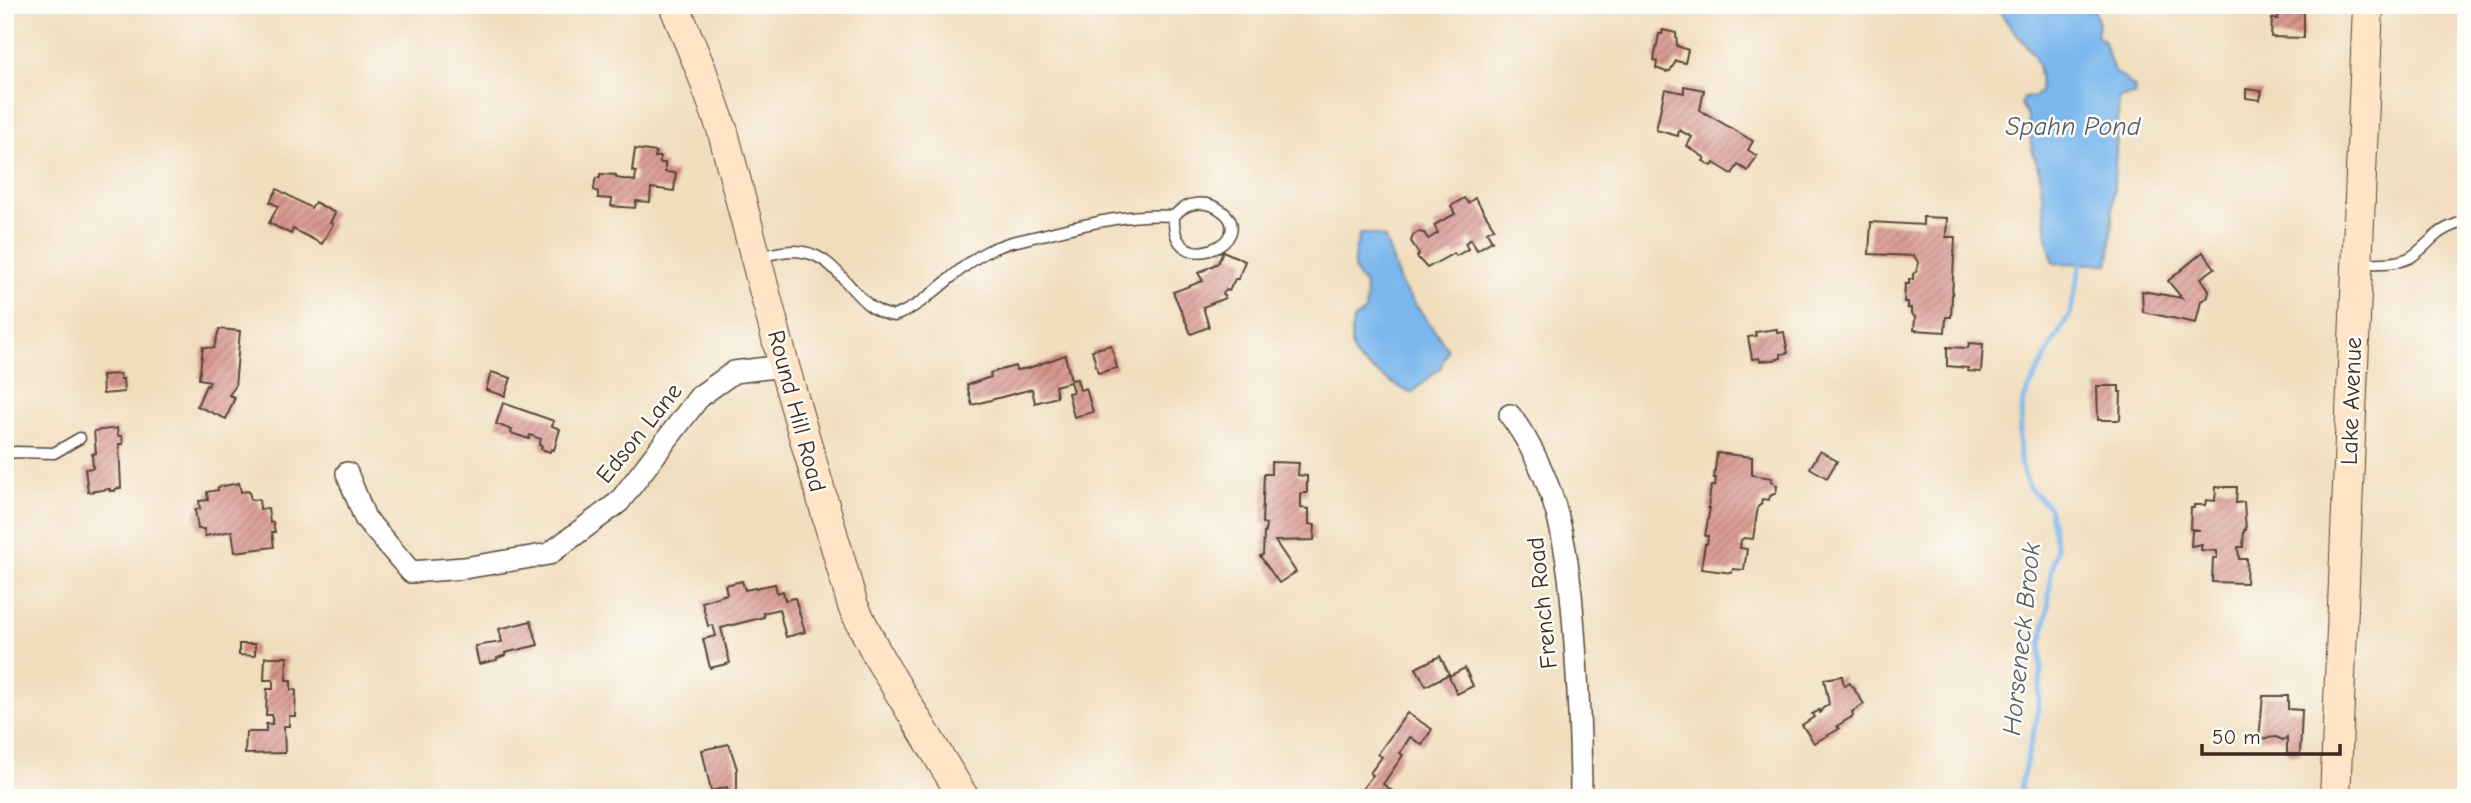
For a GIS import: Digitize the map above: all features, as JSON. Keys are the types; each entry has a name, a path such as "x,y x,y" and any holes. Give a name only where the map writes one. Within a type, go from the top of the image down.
{"street":[{"name":"Round Hill Road","path":"674,5 723,132 784,366 853,606 879,658 964,798"},
{"name":"Lake Avenue","path":"2335,798 2368,5"},
{"name":"Edson Lane","path":"347,473 365,517 411,572 464,568 549,554 619,502 700,396 734,372 784,366"},
{"name":"French Road","path":"1510,415 1537,456 1563,533 1572,590 1581,798"}],"lane":[{"path":"1194,203 1213,206 1228,218 1231,228 1222,246 1212,251 1191,250 1179,241 1175,232 1174,216 1181,207 1194,203"},
{"path":"757,258 793,251 815,256 827,263 876,311 894,316 914,305 987,251 1009,242 1115,217 1150,214 1174,216"},
{"path":"2358,263 2402,261 2422,250 2435,236 2451,225 2466,221"},
{"path":"5,455 15,452 54,453 80,438"}],"water":[{"name":"Spahn Pond","path":"1996,5 2092,5 2099,24 2097,36 2103,40 2115,74 2135,88 2134,95 2119,98 2108,264 2054,263 2048,243 2039,168 2032,151 2028,117 2021,104 2025,97 2035,96 2040,92 2038,64"},
{"path":"1360,234 1385,238 1401,285 1448,349 1441,367 1412,393 1362,363 1353,353 1353,320 1365,311 1366,296 1364,283 1354,267"}],"building":[{"path":"2278,5 2304,5 2304,38 2271,37 2272,19 2278,19"},
{"path":"1663,30 1676,33 1677,46 1688,50 1685,63 1676,61 1670,71 1666,72 1656,68 1657,62 1654,60 1659,34 1662,34"},
{"path":"1684,86 1704,90 1700,110 1753,141 1748,150 1757,156 1748,171 1738,165 1732,174 1714,163 1712,166 1687,146 1692,137 1679,130 1678,136 1656,130 1665,89 1684,93"},
{"path":"2246,89 2262,91 2260,100 2246,98"},
{"path":"635,149 656,152 655,157 660,157 660,163 665,163 665,172 676,173 674,191 651,188 650,202 636,201 635,208 611,206 612,199 598,198 598,192 594,190 596,178 600,178 600,174 616,175 616,178 635,181 636,172 632,171"},
{"path":"277,189 311,208 315,202 335,213 330,223 333,224 322,244 293,229 291,234 269,223 278,206 270,202"},
{"path":"1464,198 1468,203 1475,198 1494,228 1487,232 1492,241 1477,250 1471,239 1465,243 1468,249 1456,256 1454,253 1427,268 1417,257 1419,254 1411,241 1413,235 1424,233 1428,239 1438,233 1434,225 1455,214 1451,206"},
{"path":"1923,217 1947,218 1946,237 1955,237 1951,317 1946,317 1945,332 1914,330 1915,317 1911,308 1908,308 1908,302 1904,302 1905,284 1909,284 1909,279 1913,279 1913,274 1917,271 1918,262 1914,256 1869,254 1871,222 1923,225"},
{"path":"1223,251 1245,261 1238,279 1235,279 1229,291 1226,290 1223,294 1225,298 1203,307 1209,327 1191,334 1173,292 1203,281 1198,273 1218,263"},
{"path":"2203,252 2215,268 2201,278 2209,290 2208,297 2201,301 2196,323 2143,312 2142,291 2182,298 2168,281"},
{"path":"219,329 240,331 235,387 229,395 235,397 226,419 197,406 210,381 199,379 203,347 214,348"},
{"path":"1777,329 1777,333 1784,332 1788,353 1781,354 1781,358 1774,360 1752,359 1748,337 1756,336 1755,332"},
{"path":"1969,343 1983,344 1981,372 1947,366 1947,347 1968,348"},
{"path":"1111,345 1117,368 1098,373 1092,350"},
{"path":"1065,355 1071,380 1077,379 1080,390 1086,388 1093,412 1074,417 1068,393 1073,392 1070,382 1055,386 1057,397 1035,403 1032,389 972,405 967,385 991,377 990,373 1015,366 1016,370 1029,368"},
{"path":"491,372 511,378 505,396 486,390"},
{"path":"120,374 124,392 103,394 102,375"},
{"path":"2097,386 2119,386 2120,420 2098,420"},
{"path":"503,403 554,421 552,426 560,429 554,450 551,449 550,452 541,449 541,439 530,435 529,439 511,433 512,430 496,424"},
{"path":"117,428 123,444 119,444 121,488 115,491 110,489 88,492 85,469 93,468 92,454 96,453 94,431"},
{"path":"1820,451 1837,461 1827,478 1810,468"},
{"path":"1717,453 1752,457 1752,475 1772,478 1771,481 1777,486 1776,493 1770,496 1769,500 1762,499 1758,507 1753,539 1741,540 1740,548 1747,549 1744,570 1733,569 1732,573 1701,569 1708,536 1705,536 1711,486 1715,486"},
{"path":"1271,462 1299,463 1298,475 1307,476 1307,493 1301,493 1301,508 1309,509 1309,524 1315,525 1314,540 1275,541 1296,572 1279,583 1260,556 1263,555 1266,524 1262,523 1264,474 1271,474"},
{"path":"239,483 241,492 249,491 251,500 259,499 260,509 268,508 270,523 273,522 275,532 272,532 274,547 235,552 232,531 205,536 204,529 198,529 195,510 200,509 199,501 208,500 207,492"},
{"path":"2216,487 2237,487 2236,503 2244,502 2246,530 2243,547 2238,547 2239,559 2247,559 2246,583 2212,582 2213,558 2217,558 2217,551 2201,550 2202,544 2191,546 2192,530 2200,530 2190,529 2191,508 2194,508 2194,505 2205,505 2206,500 2215,501"},
{"path":"742,581 745,590 775,584 777,593 783,591 785,600 795,598 805,632 786,637 779,609 763,613 764,617 721,628 730,663 710,668 703,639 716,636 713,625 708,626 702,602 727,594 725,585"},
{"path":"531,621 538,645 505,653 506,655 497,660 479,664 475,646 502,642 499,629"},
{"path":"239,644 255,644 255,656 239,655"},
{"path":"1440,656 1449,674 1426,686 1416,668"},
{"path":"265,657 287,657 286,680 291,680 291,690 296,690 295,716 289,716 289,726 284,726 285,753 245,754 246,732 266,732 266,724 272,724 272,715 266,715 267,689 273,689 273,680 264,680"},
{"path":"1465,668 1473,686 1457,694 1449,676"},
{"path":"1842,676 1844,686 1850,683 1864,704 1852,712 1853,716 1837,726 1839,729 1814,743 1802,725 1814,717 1812,714 1819,710 1820,713 1829,704 1824,679"},
{"path":"2263,696 2288,696 2288,709 2302,710 2300,755 2287,754 2287,737 2283,740 2276,737 2259,739"},
{"path":"1407,713 1432,729 1422,745 1410,737 1400,753 1403,755 1383,784 1401,798 1372,797 1362,789 1382,757 1378,754"},
{"path":"729,744 737,769 737,792 728,794 727,787 711,791 702,750"}],"waterway":[{"name":"Horseneck Brook","path":"2023,798 2021,784 2037,717 2041,645 2057,549 2049,507 2029,488 2020,462 2019,436 2024,399 2070,314 2082,259"}]}
